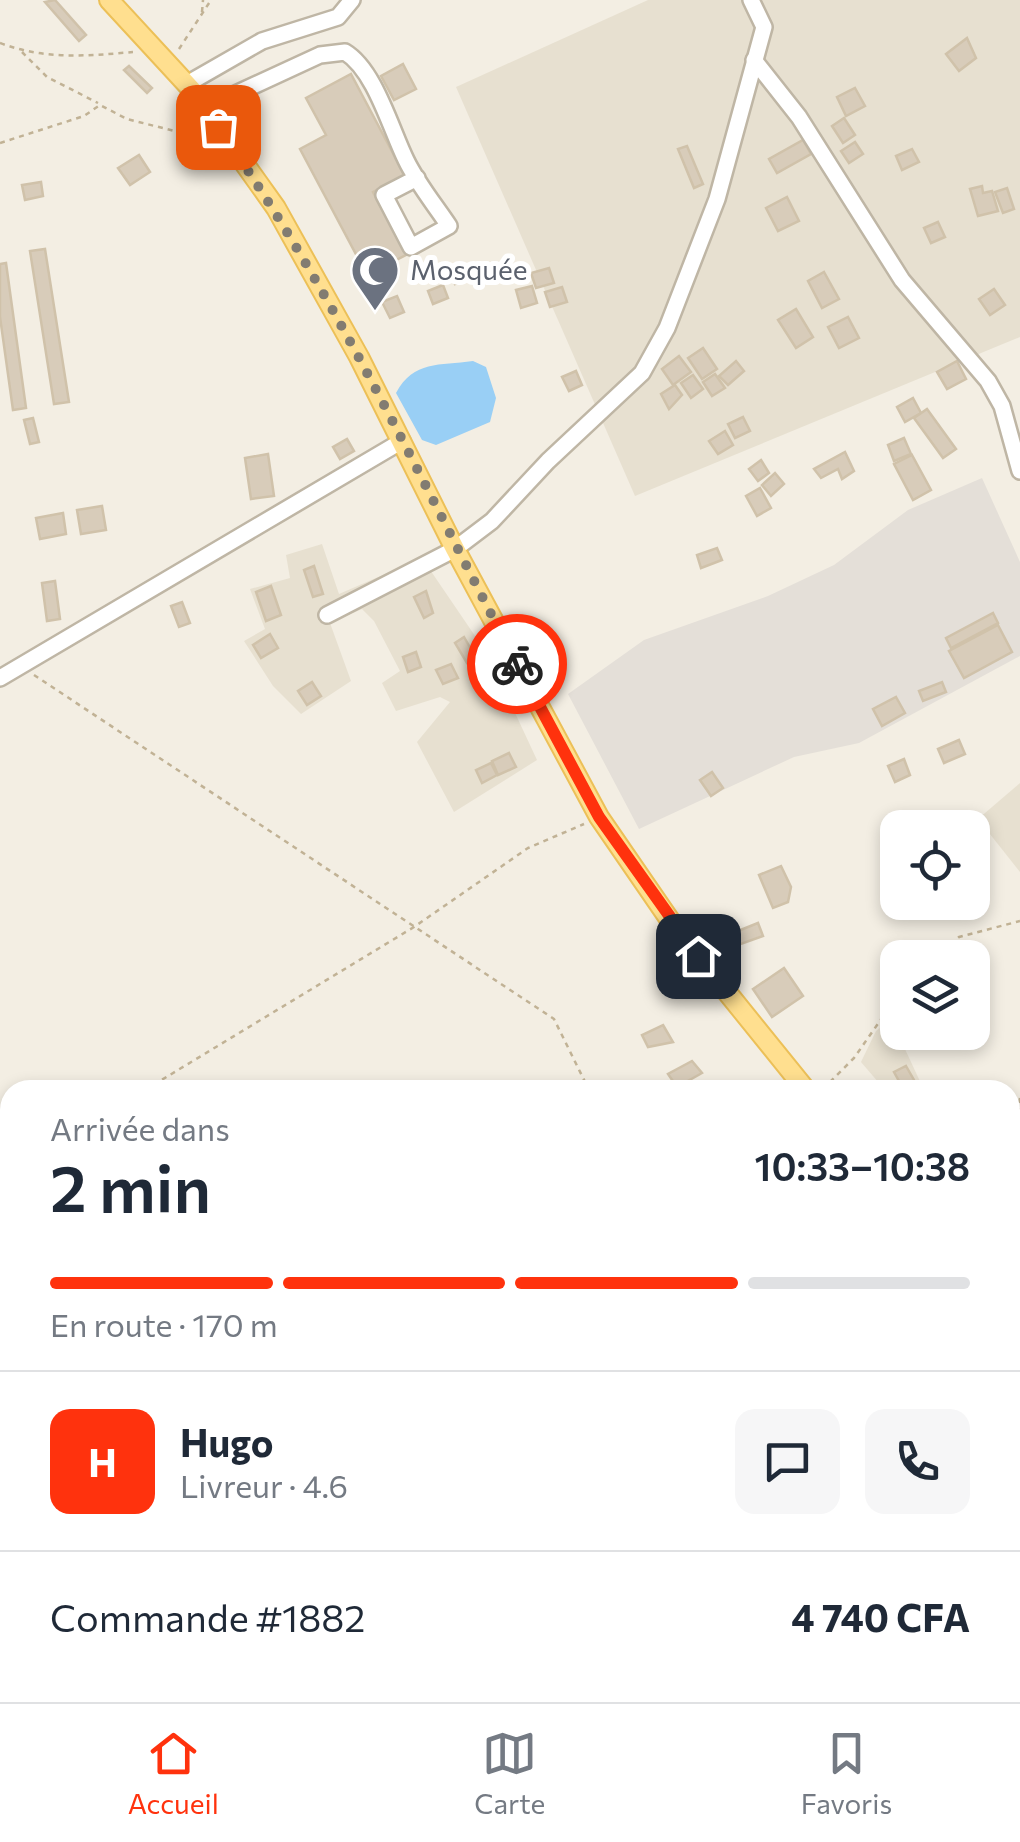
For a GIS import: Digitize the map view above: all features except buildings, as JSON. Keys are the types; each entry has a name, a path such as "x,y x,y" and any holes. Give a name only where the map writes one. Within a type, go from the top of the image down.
{"main road":[{"path":"108,0 187,84 276,208 599,817 676,929 798,1080"}],"street":[{"path":"187,84 262,41 338,17 352,0"},
{"path":"326,614 455,549 492,521 642,373 667,328 717,199 764,27 751,0"},
{"path":"205,108 320,55 345,52 355,60 392,123 417,178 449,226 411,247 384,196 417,178"},
{"path":"754,60 799,117 902,280 988,381 1002,406 1020,471"},
{"path":"0,678 402,441"}],"path":[{"path":"202,14 203,0"},
{"path":"169,65 210,0"},
{"path":"0,44 21,52 77,58 140,52"},
{"path":"21,52 48,77 127,119 232,146"},
{"path":"0,143 84,116 100,105"},
{"path":"20,666 554,1019 583,1080"},
{"path":"162,1080 414,927 528,848 599,817"},
{"path":"956,940 1020,921"},
{"path":"832,1080 854,1058 880,1021"}],"shaded area":[{"path":"648,0 1020,0 1020,337 635,496 456,87"},
{"path":"982,478 1020,562 1020,656 859,743 794,757 639,829 568,694 644,640 768,596 834,565 908,510"},
{"path":"322,544 339,594 422,558 488,655 537,760 454,812 417,742 450,702 440,697 396,711 382,683 400,671 374,621 362,609 330,623 351,681 301,714 273,686 244,641 265,629 250,589 290,578 286,555"},
{"path":"1020,783 1020,872 990,834 988,810"},
{"path":"880,1028 880,1050 905,1050 919,1080 876,1080 861,1062"}],"water":[{"path":"473,361 486,367 496,398 490,422 436,445 422,440 396,393 403,382 419,370"}],"way so far":[{"path":"218,127 276,208 359,356 517,664"}],"place":[{"name":"Mosquée","path":"375,312"}],"route":[{"path":"517,664 599,817 698,956"}]}
